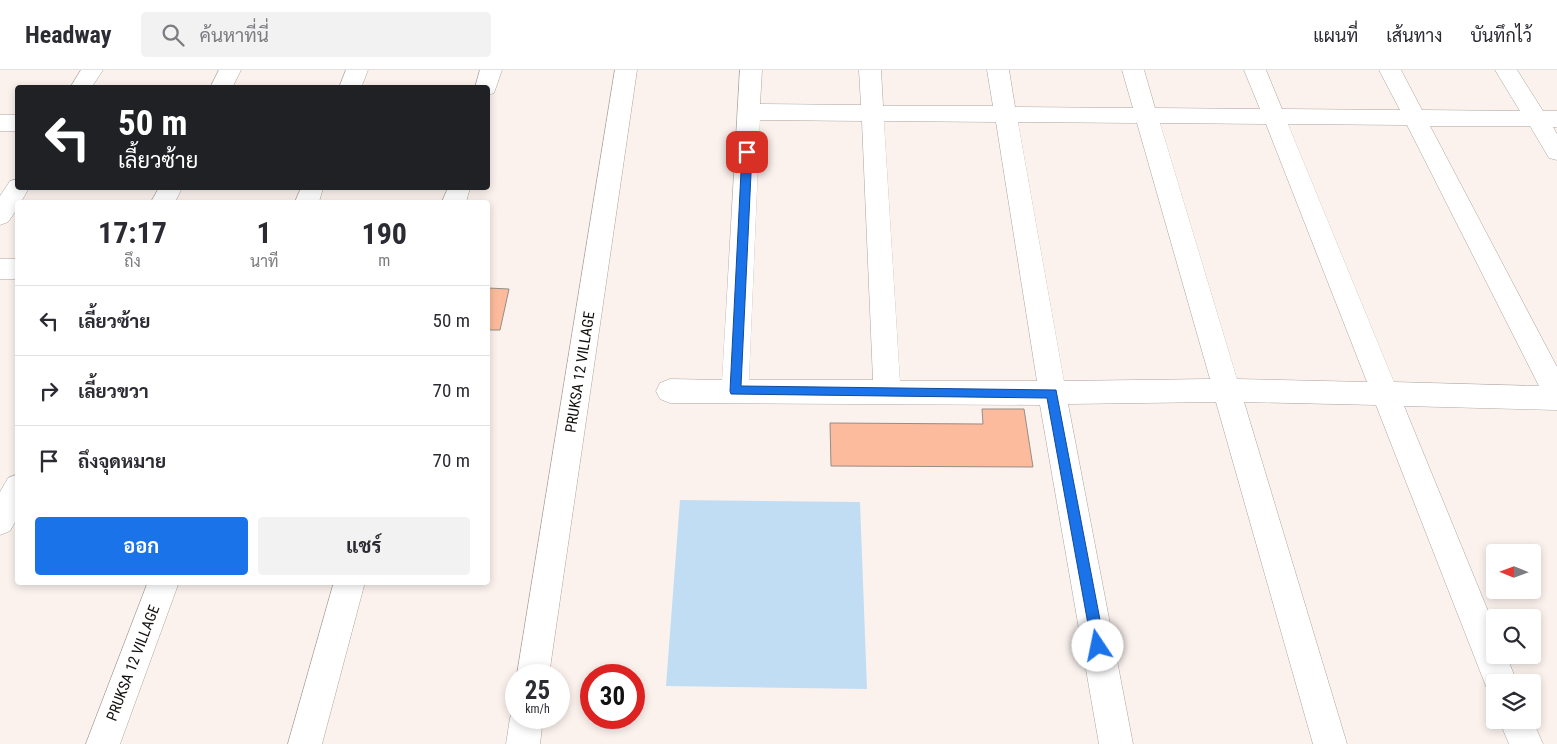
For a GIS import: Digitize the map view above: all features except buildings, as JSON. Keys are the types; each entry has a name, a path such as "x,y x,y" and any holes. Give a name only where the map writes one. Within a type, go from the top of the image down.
{"street":[{"path":"82,85 92,70"},
{"path":"222,85 230,70"},
{"path":"351,85 357,70"},
{"path":"487,85 491,70"},
{"name":"PRUKSA 12 VILLAGE","path":"535,664 626,70"},
{"path":"735,391 751,70"},
{"path":"870,70 888,392"},
{"path":"998,70 1052,393 1116,744"},
{"path":"1133,70 1330,744"},
{"path":"1255,70 1498,674"},
{"path":"1390,70 1557,394"},
{"path":"1506,70 1547,119 1557,152"},
{"path":"749,112 1006,116 1547,119"},
{"path":"0,123 15,123"},
{"path":"0,216 16,190"},
{"path":"0,269 15,269"},
{"path":"670,390 1052,393 1226,390 1557,398"},
{"path":"0,521 15,493"},
{"name":"PRUKSA 12 VILLAGE","path":"103,744 163,585"},
{"path":"305,744 349,585"},
{"path":"523,744 525,729"},
{"path":"1520,729 1526,744"}],"water":[{"path":"680,500 860,502 867,689 666,686"}],"route":[{"path":"747,152 735,391 1052,393 1098,646"}]}
